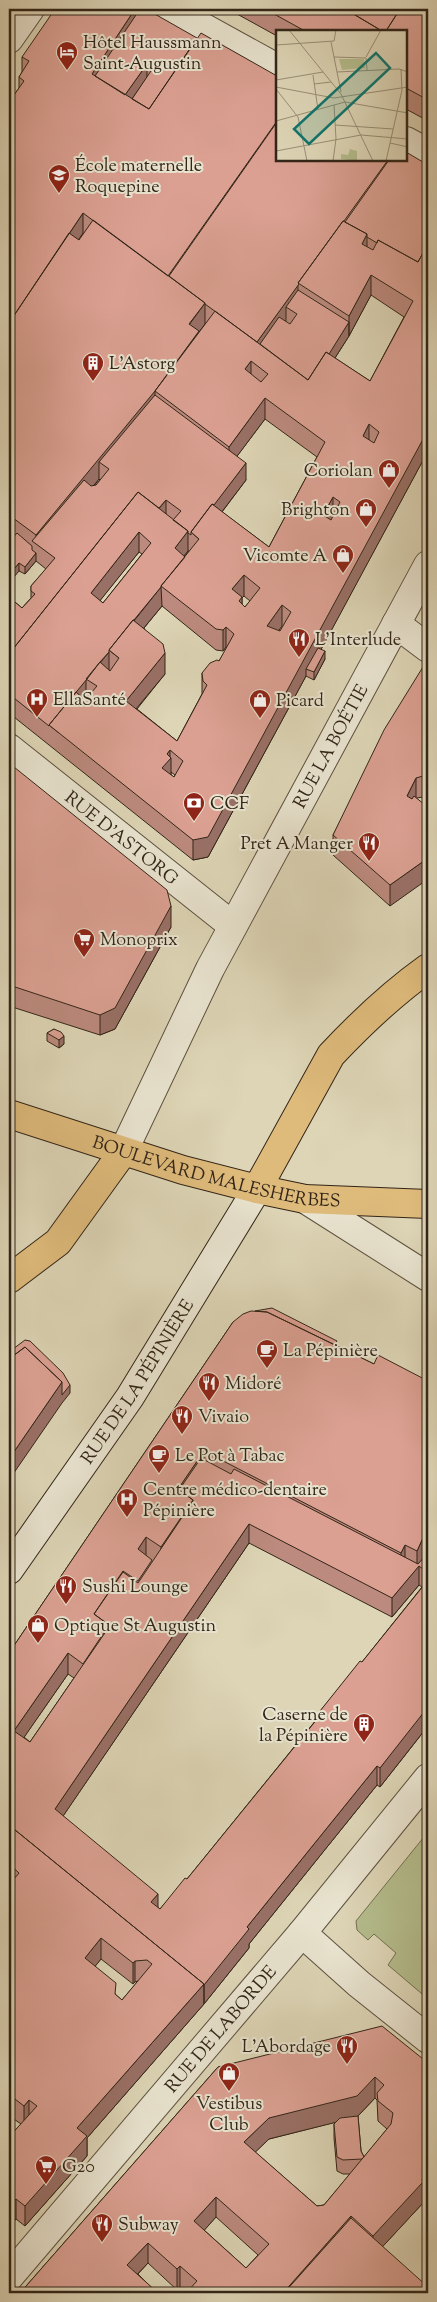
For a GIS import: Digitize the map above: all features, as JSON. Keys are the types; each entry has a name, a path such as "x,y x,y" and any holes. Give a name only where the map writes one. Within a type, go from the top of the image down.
{"main road":[{"path":"257,1189 331,1055 348,1036 404,985 428,968"},
{"name":"BOULEVARD MALESHERBES","path":"9,1114 123,1152 257,1189 305,1199 428,1204"},
{"path":"9,1279 58,1242 123,1152"}],"street":[{"path":"9,39 30,9"},
{"path":"170,9 276,67"},
{"path":"407,141 428,153"},
{"name":"RUE LA BOÉTIE","path":"123,1152 210,969 428,565"},
{"path":"396,624 428,648"},
{"name":"RUE D'ASTORG","path":"9,748 233,926"},
{"name":"RUE DE LA PÉPINIÈRE","path":"9,1570 130,1397 257,1189"},
{"path":"305,1199 428,1277"},
{"name":"RUE DE LABORDE","path":"9,2277 302,1933 428,1778"},
{"path":"302,1933 359,1984 428,2039"}],"green space":[{"path":"428,1832 428,1999 388,1965 396,1953 374,1934 368,1940 357,1930 356,1921"}],"building":[{"path":"55,9 135,9 92,74 149,109 201,33 276,75 276,122 168,276 83,213 9,323 9,102 24,81 19,77 29,61 22,57"},
{"path":"140,9 146,9 197,38 149,109 132,99 153,68 147,64 125,95 95,76"},
{"path":"265,9 345,9 380,30 303,30"},
{"path":"345,9 400,9 387,30 380,30"},
{"path":"400,9 419,9 428,14 428,100 407,89 407,30 387,30"},
{"path":"276,123 276,161 387,161 257,342 169,276"},
{"path":"407,153 428,165 428,244 418,262 378,240 377,243 367,237 367,234 345,222 388,161 407,161"},
{"name":"L’Astorg","path":"93,220 205,303 189,324 199,331 155,391 36,535 9,515 9,323 69,233 79,240"},
{"path":"343,221 367,234 362,244 373,250 378,240 418,262 428,244 428,258 424,266 428,268 428,430 208,837 193,840 49,725 76,692 85,700 97,686 86,679 100,662 110,671 119,658 109,650 133,620 163,644 165,653 126,701 177,741 207,685 203,681 202,673 210,663 219,661 234,634 226,627 223,630 216,629 161,586 199,539 191,532 212,504 269,547 325,442 265,398 229,447 155,391 215,311 308,380 326,352 370,381 413,301 371,275 349,316 298,283","holes":["251,361 268,374 261,382 245,369","369,424 379,432 374,443 363,436","333,497 340,502 331,520 323,515","244,575 260,588 245,607 239,601 242,597 232,589","282,605 291,612 280,631 267,626","170,750 183,761 174,777 162,768 171,758 167,754"]},
{"path":"298,290 349,322 329,354 326,352 308,380 260,344 279,317 290,324 297,314 286,307"},
{"path":"155,395 246,463 214,505 212,504 191,532 191,535 173,520 181,511 166,500 159,508 138,492 9,654 9,597 22,608 35,594 31,591 31,586 55,558 32,541 84,480 91,486 96,485 109,469 99,462"},
{"path":"138,492 188,531 175,548 185,557 49,726 9,694 9,654","holes":["139,532 151,543 103,603 91,593"]},
{"path":"17,533 32,546 32,550 36,553 25,567 19,563 9,575 9,542"},
{"path":"318,648 325,651 314,672 306,669"},
{"path":"428,661 428,780 423,776 416,778 407,796 412,799 414,796 425,805 428,803 428,858 390,885 333,835 384,730"},
{"path":"9,763 167,890 171,906 115,1008 100,1015 9,985"},
{"path":"54,1029 61,1032 64,1036 59,1040 47,1033"},
{"path":"272,1308 337,1341 335,1345 267,1312 255,1311"},
{"path":"251,1311 267,1312 374,1364 378,1355 428,1381 428,1527 417,1551 405,1545 401,1553 204,1451 178,1489 193,1500 161,1547 146,1537 138,1549 152,1560 138,1581 123,1571 94,1614 109,1625 83,1664 68,1653 9,1738 9,1653 233,1322 243,1314"},
{"path":"25,1340 30,1341 63,1373 70,1385 62,1395 62,1382 25,1347 9,1359 9,1352"},
{"path":"25,1347 62,1382 9,1459 9,1359"},
{"name":"Caserne de la Pépinière","path":"201,1458 231,1474 234,1469 418,1564 428,1553 428,1573 419,1566 392,1598 249,1524 55,1809 158,1894 151,1902 160,1909 185,1878 187,1879 318,1718 316,1716 360,1661 362,1662 428,1580 428,1703 422,1711 424,1712 380,1768 377,1766 247,1927 249,1929 204,1985 9,1825 9,1738 14,1731 30,1742 109,1627 109,1625 94,1614 123,1572 138,1583 193,1501 179,1490"},
{"path":"9,1825 204,1984 77,2128 87,2136 25,2206 16,2199 9,2206 9,2137 37,2106 29,2100 24,2106 11,2096 9,2099 9,1885 19,1873 9,1864","holes":["101,1938 133,1963 135,1961 147,1960 152,1964 122,2000 115,1994 116,1983 85,1958"]},
{"path":"382,2026 428,2063 428,2177 422,2179 423,2182 373,2236 351,2216 283,2293 186,2293 197,2281 180,2266 177,2269 148,2243 127,2265 156,2293 20,2293 218,2067","holes":["375,2077 384,2085 377,2093 378,2101 393,2113 391,2124 324,2205 317,2206 244,2142 269,2118 357,2096","216,2197 269,2244 246,2268 194,2221"]},
{"path":"358,2116 361,2151 364,2157 362,2159 343,2160 337,2157 334,2124 340,2118"},
{"path":"351,2218 428,2287 428,2293 284,2293"}],"place":[{"name":"Hôtel Haussmann Saint-Augustin","path":"67,71"},
{"name":"École maternelle Roquepine","path":"59,194"},
{"name":"L’Astorg","path":"93,382"},
{"name":"Coriolan","path":"389,489"},
{"name":"Brighton","path":"366,528"},
{"name":"Vicomte A","path":"343,574"},
{"name":"L'Interlude","path":"299,658"},
{"name":"EllaSanté","path":"37,718"},
{"name":"Picard","path":"260,719"},
{"name":"CCF","path":"194,822"},
{"name":"Pret A Manger","path":"369,862"},
{"name":"Monoprix","path":"84,958"},
{"name":"La Pépinière","path":"267,1369"},
{"name":"Midoré","path":"209,1402"},
{"name":"Vivaio","path":"182,1435"},
{"name":"Le Pot à Tabac","path":"159,1474"},
{"name":"Centre médico-dentaire Pépinière","path":"127,1518"},
{"name":"Sushi Lounge","path":"66,1605"},
{"name":"Optique St Augustin","path":"38,1644"},
{"name":"Caserne de la Pépinière","path":"364,1743"},
{"name":"L'Abordage","path":"347,2065"},
{"name":"Vestibus Club","path":"229,2092"},
{"name":"G20","path":"46,2185"},
{"name":"Subway","path":"102,2243"}]}
